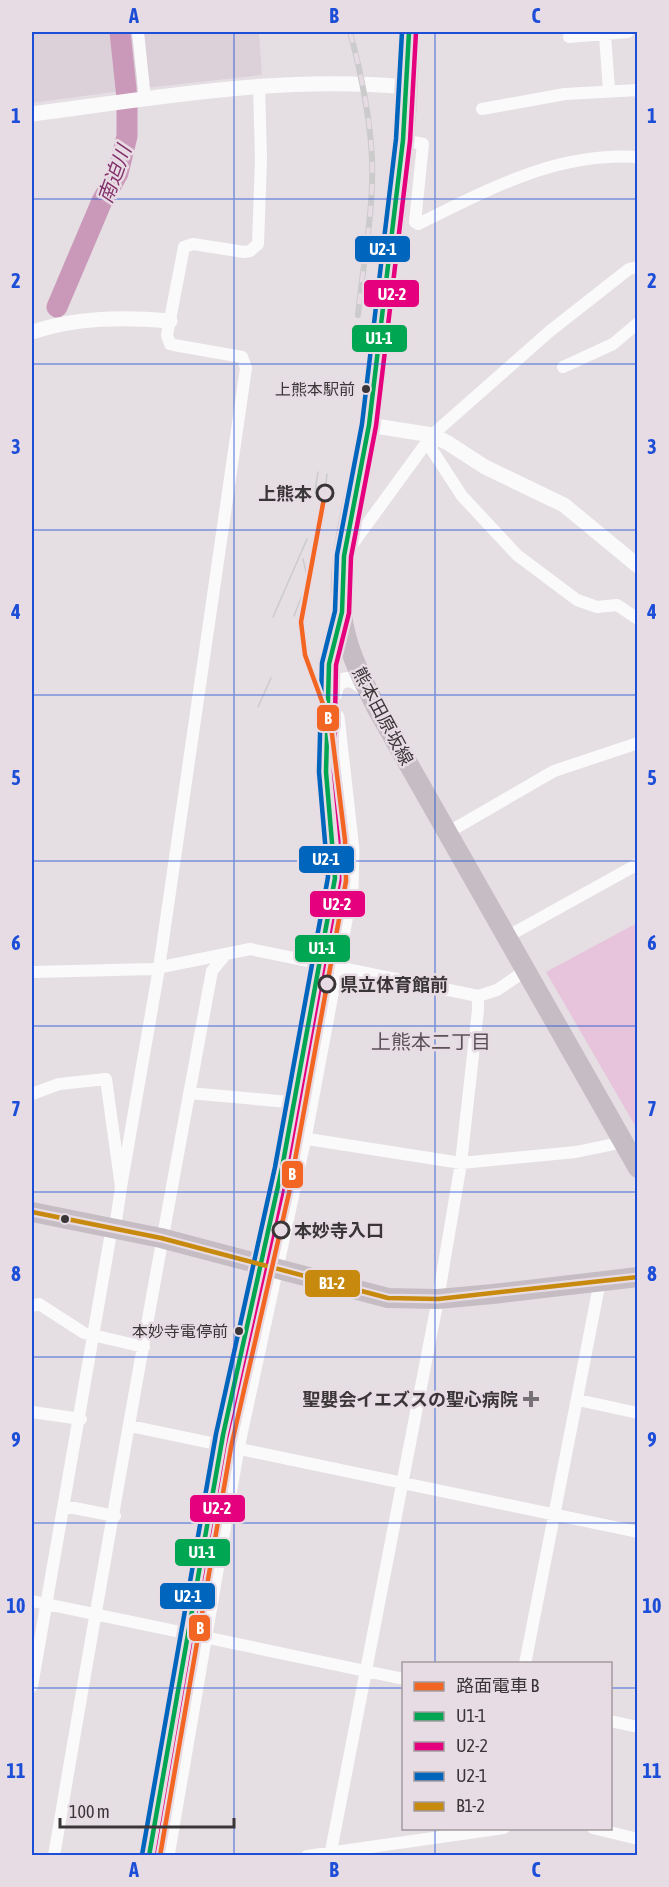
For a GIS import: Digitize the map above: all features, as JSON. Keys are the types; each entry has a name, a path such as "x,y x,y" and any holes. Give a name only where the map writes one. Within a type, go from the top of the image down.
{"main road":[{"name":"熊本田原坂線","path":"409,32 403,140 369,425 344,556 342,612 349,648 369,693 638,1167"},
{"path":"32,1212 161,1238 388,1298 438,1299 638,1277"}],"street":[{"path":"138,32 141,100"},
{"path":"569,37 628,32"},
{"path":"605,35 609,90"},
{"path":"32,114 259,85 330,84 406,87"},
{"path":"32,1686 159,968 246,368 242,357 235,354 170,344 167,335 184,247 193,244 244,252 250,251 258,244 261,159 259,85"},
{"path":"482,109 565,94 638,90"},
{"path":"403,140 423,144 415,222 417,224 476,194 553,166 605,155 638,157"},
{"path":"344,556 432,435 550,331 629,269 638,267"},
{"path":"32,332 72,321 106,318 170,321"},
{"path":"563,367 613,344 638,323"},
{"path":"369,425 432,435 485,467 564,505 638,566"},
{"path":"432,435 432,450 462,496 517,555 577,600 597,607 617,605 638,619"},
{"path":"167,1856 269,1267 288,1136 336,867 326,772 329,664 342,612"},
{"path":"149,1856 221,1444 304,1138 351,888 353,868 329,664"},
{"path":"334,695 340,681 349,679 369,693"},
{"path":"447,833 554,771 638,743"},
{"path":"508,936 638,864"},
{"path":"32,972 159,968 250,949 478,996 497,990 525,971"},
{"path":"54,1856 115,1516 161,1238 212,971 225,955"},
{"path":"331,1851 363,1671 438,1299 461,1162 478,996"},
{"path":"32,1094 58,1084 106,1078 121,1188"},
{"path":"189,1093 311,1104"},
{"path":"288,1136 461,1162 576,1152 624,1142"},
{"path":"525,1662 600,1281"},
{"path":"32,1306 39,1304 84,1332 144,1347"},
{"path":"578,1400 638,1413"},
{"path":"32,1412 81,1419"},
{"path":"130,1426 638,1532"},
{"path":"64,1506 115,1516"},
{"path":"32,1600 402,1679"},
{"path":"612,1721 638,1727"},
{"path":"307,1856 490,1830"},
{"path":"601,1830 638,1839"}],"shaded area":[{"path":"32,32 114,32 121,91 32,103"},
{"path":"130,32 259,32 262,75 136,89"},
{"path":"637,923 637,1129 546,972"}],"waterway":[{"name":"南迫川","path":"57,307 102,201 118,173 127,136 127,98 120,32"}],"tram line":[{"path":"315,492 318,472"},
{"path":"325,493 327,474"},
{"name":"B","path":"160,1856 231,1447 289,1193 346,881 345,840 331,726 305,655 301,622 325,493"},
{"path":"273,617 307,539"},
{"path":"294,616 308,580 303,559"},
{"path":"258,707 271,678"}],"railway":[{"path":"350,32 364,94 372,159 370,218 358,315"}],"transit line":[{"name":"U2-1","path":"142,1855 216,1434 275,1167 328,877 319,772 322,663 335,611 337,555 362,424 396,139 402,32"},
{"name":"U1-1","path":"149,1856 223,1435 282,1168 335,878 326,772 329,664 342,612 344,556 369,425 403,140 409,32"},
{"name":"U2-2","path":"157,1856 230,1436 289,1169 342,879 342,854 334,772 336,665 349,613 351,557 376,426 410,141 416,32"},
{"name":"B1-2","path":"32,1212 161,1238 388,1298 438,1299 638,1277"}],"place":[{"name":"上熊本駅前","path":"366,389"},
{"name":"上熊本","path":"325,493"},
{"name":"県立体育館前","path":"327,984"},
{"name":"本妙寺入口","path":"281,1230"},
{"name":"本妙寺電停前","path":"239,1331"},
{"name":"聖嬰会イエズスの聖心病院","path":"531,1399"}],"district":[{"name":"上熊本二丁目","path":"431,1041"}]}
